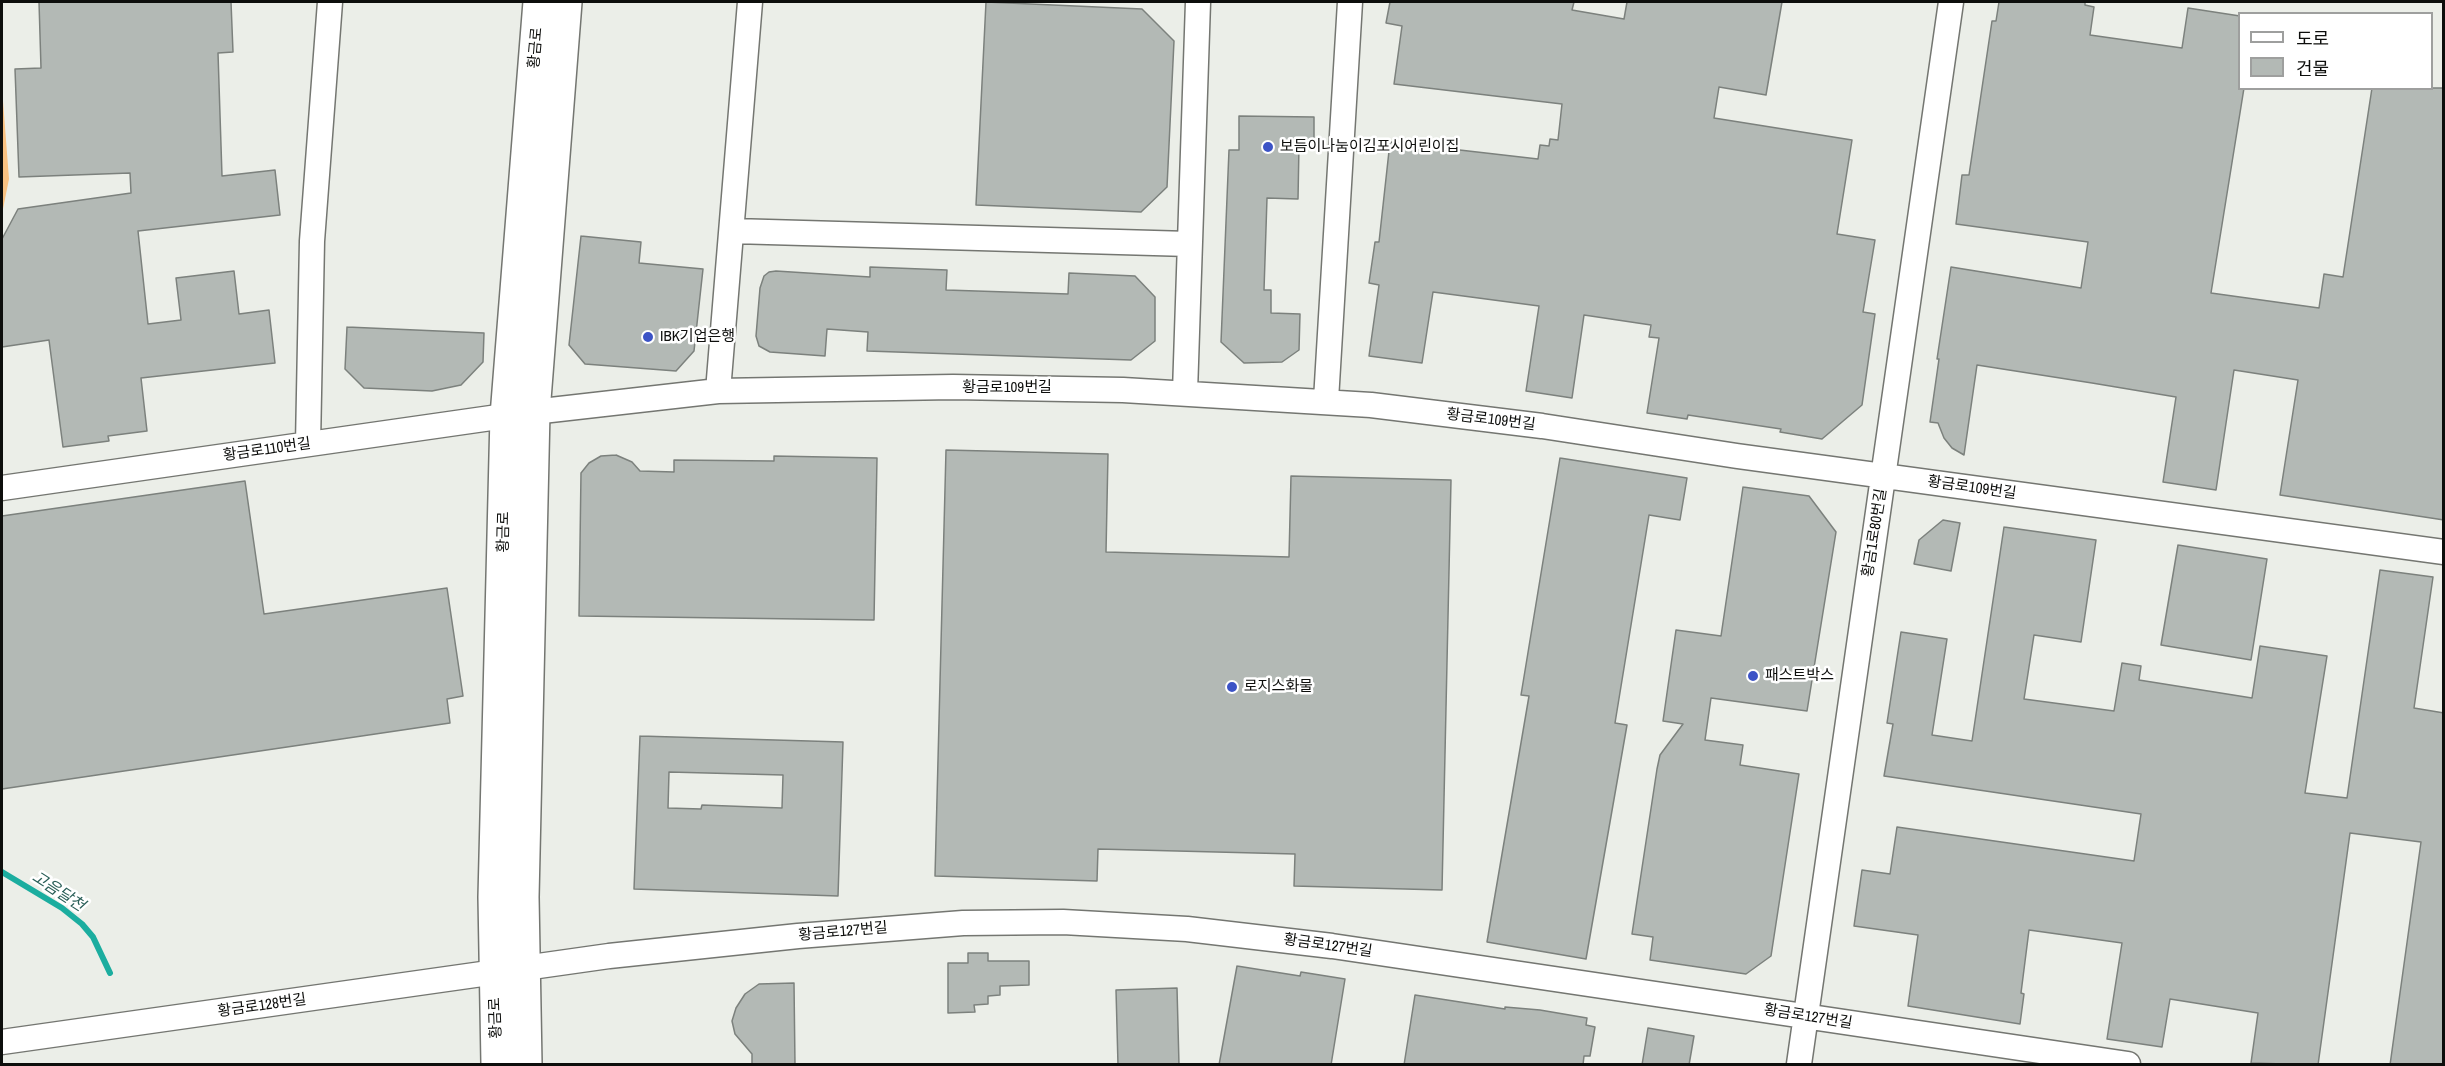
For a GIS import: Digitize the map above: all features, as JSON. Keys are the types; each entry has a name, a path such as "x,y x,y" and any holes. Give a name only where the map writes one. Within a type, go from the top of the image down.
{"street":[{"path":"308,444 312,241 330,2"},
{"name":"황금로","path":"498,1065 509,972 520,414 540,2"},
{"name":"황금로","path":"520,414 565,2"},
{"path":"718,391 733,231 750,2"},
{"path":"1185,392 1198,2"},
{"path":"1326,400 1350,2"},
{"name":"황금1로80번길","path":"1799,1065 1951,2"},
{"path":"733,231 1189,244"},
{"name":"황금로109번길","path":"520,414 718,391 1034,387 1326,400 1542,426 1883,476 2444,552"},
{"name":"황금로110번길","path":"2,488 520,414"},
{"name":"황금로127번길","path":"509,972 609,956 798,936 963,923 1125,924 1309,943 1806,1016 1977,1054 2128,1065"},
{"name":"황금로","path":"509,972 525,1065"},
{"name":"황금로128번길","path":"2,1042 509,972"}],"shaded area":[{"path":"2,88 9,179 2,214"}],"building":[{"path":"39,2 231,2 233,52 218,53 222,176 275,170 280,215 138,231 148,324 181,320 176,278 234,271 239,314 269,310 275,363 141,378 147,431 108,436 109,441 63,447 49,340 2,347 2,239 18,209 131,193 130,173 19,177 15,69 41,68"},
{"path":"986,2 1142,9 1174,41 1167,187 1141,212 976,205"},
{"path":"1390,2 1574,2 1572,10 1624,19 1627,2 1782,2 1766,95 1719,87 1714,118 1852,140 1837,234 1875,240 1863,312 1875,314 1862,405 1822,439 1780,432 1781,429 1688,415 1687,419 1647,413 1659,338 1649,337 1651,325 1584,315 1572,398 1526,391 1539,306 1433,292 1422,363 1369,356 1379,285 1369,283 1375,242 1379,242 1390,142 1538,159 1540,145 1549,146 1550,139 1558,140 1562,104 1394,84 1402,26 1386,23"},
{"path":"1999,2 2085,2 2085,5 2094,7 2090,35 2182,48 2188,8 2238,16 2238,90 2244,90 2211,293 2319,308 2324,274 2343,277 2372,90 2444,88 2444,520 2280,495 2298,380 2234,370 2216,490 2163,482 2176,397 2092,383 1977,365 1964,455 1952,448 1944,438 1938,423 1930,422 1951,267 2081,288 2088,242 1956,224 1962,175 1969,175 1992,21 1996,21"},
{"path":"1239,116 1314,117 1314,146 1299,145 1298,199 1267,198 1264,290 1271,290 1271,313 1300,314 1299,350 1282,362 1244,363 1221,342 1229,150 1239,150"},
{"path":"581,236 641,242 639,263 703,269 694,351 676,371 585,364 569,345"},
{"path":"870,267 947,270 946,290 1068,294 1069,273 1135,276 1155,297 1155,341 1131,360 867,351 868,332 827,329 825,356 770,352 759,346 756,336 760,288 764,276 769,272 870,277"},
{"path":"347,327 484,333 483,362 461,385 432,391 364,388 345,369"},
{"path":"946,450 1108,454 1106,552 1289,557 1291,476 1451,480 1442,890 1294,886 1295,854 1098,849 1097,881 935,876"},
{"path":"616,455 632,462 640,471 674,472 674,460 774,461 774,456 877,458 874,620 579,616 581,473 589,463 601,456"},
{"path":"1560,458 1687,478 1680,520 1649,515 1615,723 1627,725 1586,959 1487,942 1529,696 1521,695"},
{"path":"245,481 264,614 447,588 463,696 447,699 450,723 2,789 2,516"},
{"path":"1743,487 1809,496 1836,532 1807,711 1711,698 1705,740 1743,745 1740,765 1799,774 1771,956 1746,974 1650,960 1653,937 1632,934 1660,755 1683,724 1663,721 1676,630 1721,636"},
{"path":"1943,520 1960,523 1951,571 1914,564 1919,540"},
{"path":"2004,527 2096,540 2081,642 2034,635 2024,699 2114,711 2122,663 2141,666 2139,680 2252,698 2260,646 2327,656 2305,793 2347,798 2380,570 2433,577 2414,708 2444,713 2444,1065 2390,1065 2421,842 2350,833 2318,1065 2251,1063 2258,1013 2170,999 2162,1047 2107,1039 2122,943 2029,930 2021,993 2024,994 2020,1024 1908,1006 1918,935 1854,926 1862,870 1890,874 1897,827 2134,861 2141,814 1884,776 1893,724 1887,723 1901,632 1947,639 1932,735 1972,741"},
{"path":"2178,545 2267,559 2251,660 2161,645"},
{"path":"640,736 843,742 838,896 634,889","holes":["669,772 783,775 782,808 702,805 701,809 668,808"]},
{"path":"968,953 988,953 988,961 1029,961 1029,985 1000,986 1000,995 988,996 988,1004 974,1005 975,1012 948,1013 948,963 968,963"},
{"path":"1237,966 1300,976 1301,972 1345,979 1331,1065 1219,1065"},
{"path":"794,983 795,1065 752,1065 752,1054 735,1034 732,1021 736,1008 745,994 759,984"},
{"path":"1177,988 1179,1065 1118,1065 1116,990"},
{"path":"1415,995 1505,1009 1505,1007 1540,1010 1587,1018 1586,1025 1595,1027 1590,1056 1584,1056 1583,1065 1404,1065"},
{"path":"1648,1028 1694,1036 1689,1065 1642,1065"}],"waterway":[{"name":"고음달천","path":"2,872 62,908 82,924 93,937 110,973"}],"place":[{"name":"보듬이나눔이김포시어린이집","path":"1268,147"},
{"name":"IBK기업은행","path":"648,337"},
{"name":"패스트박스","path":"1753,676"},
{"name":"로지스화물","path":"1232,687"}]}
